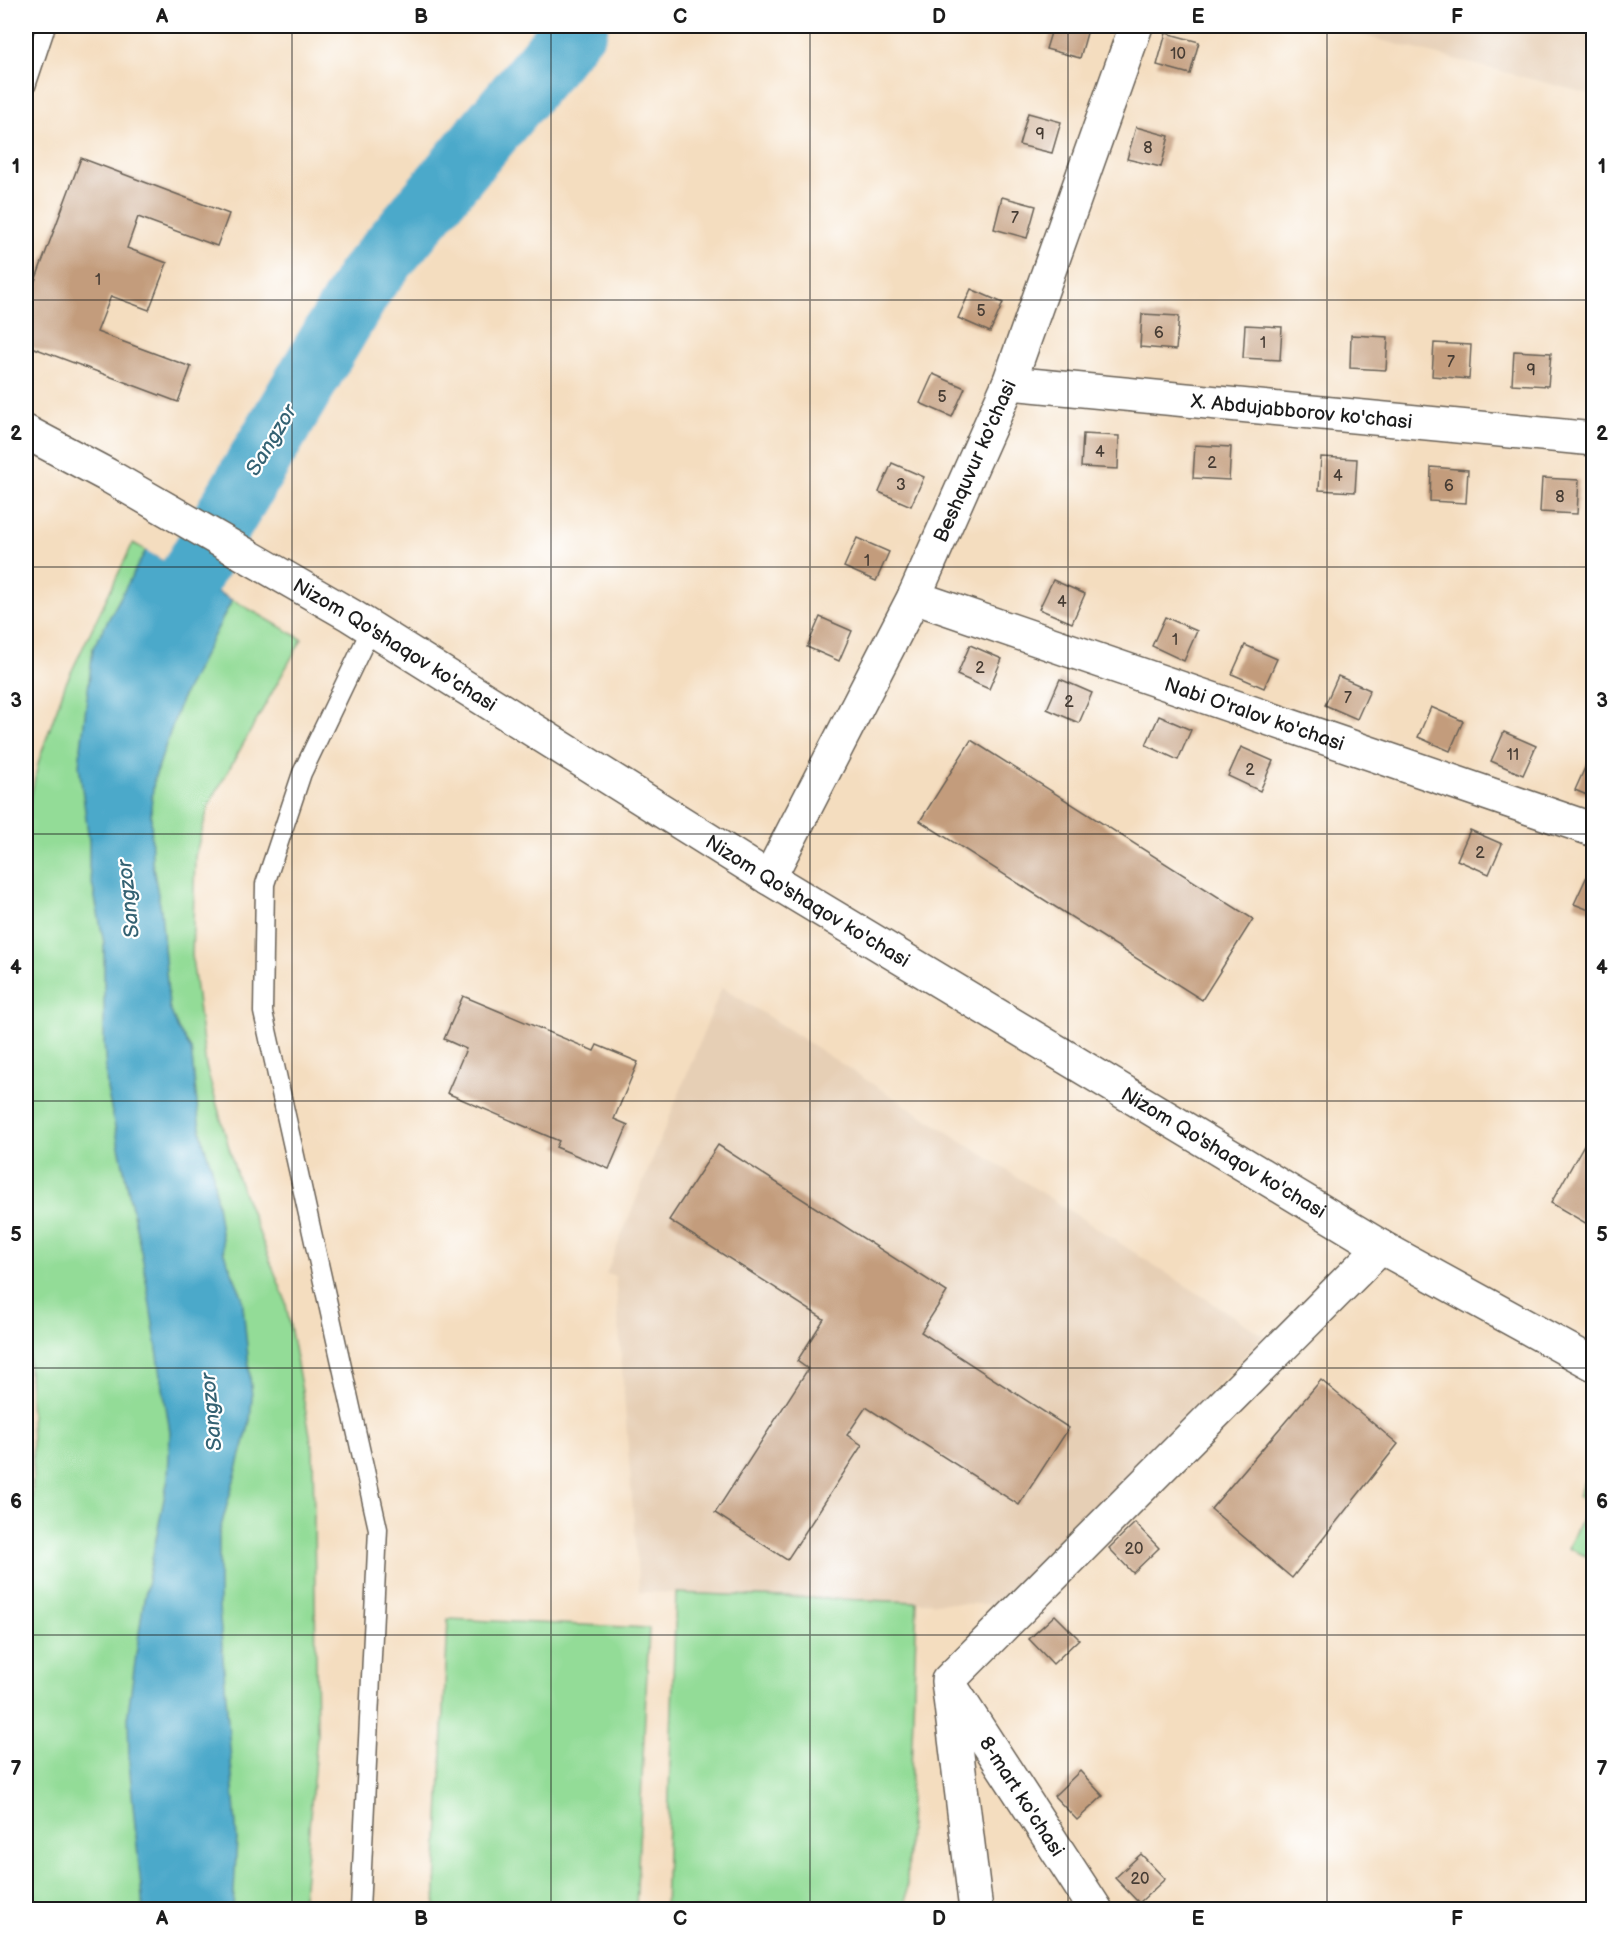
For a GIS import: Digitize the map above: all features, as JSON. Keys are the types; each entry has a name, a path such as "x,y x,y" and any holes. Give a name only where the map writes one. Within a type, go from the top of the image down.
{"street":[{"name":"Beshquvur ko'chasi","path":"769,878 914,597 1009,383 1137,26"},
{"name":"X. Abdujabborov ko'chasi","path":"1009,383 1593,439"},
{"name":"Nizom Qo'shaqov ko'chasi","path":"26,432 106,475 361,622 769,878 1382,1247 1593,1364"},
{"name":"Nabi O'ralov ko'chasi","path":"914,597 1593,830"},
{"path":"976,1910 948,1681 1382,1247"},
{"name":"8-mart ko'chasi","path":"948,1681 1096,1910"}],"lane":[{"path":"26,86 45,26"},
{"path":"360,1910 378,1528 264,1012 265,884 302,773 361,622"}],"shaded area":[{"path":"1326,26 1593,26 1593,95"},
{"path":"722,987 1264,1336 1005,1605 639,1592 615,1276 606,1274"}],"green space":[{"path":"133,543 302,639 209,805 195,856 192,958 206,1066 237,1176 285,1299 313,1451 317,1735 302,1909 26,1910 33,1467 26,1298 26,817 39,760 65,685"},
{"path":"1593,1461 1593,1503 1578,1496"},
{"path":"1587,1506 1593,1509 1593,1559 1568,1548"},
{"path":"676,1593 917,1602 906,1909 665,1909"},
{"path":"448,1619 649,1628 636,1909 435,1909"}],"water":[{"path":"146,550 232,600 181,700 154,780 151,807 152,862 161,910 169,1006 178,1029 191,1049 199,1121 212,1168 224,1253 242,1296 252,1397 250,1422 219,1534 219,1606 237,1839 233,1909 143,1909 129,1763 128,1712 143,1605 168,1478 170,1432 143,1261 107,1089 104,1041 104,943 89,868 89,841 79,765 93,648"}],"pier":[{"path":"145,548 234,597 235,601 143,549"}],"building":[{"path":"1053,26 1089,26 1080,58 1046,49"},
{"path":"1166,33 1199,42 1190,74 1157,65"},
{"path":"1028,113 1061,122 1052,153 1019,145"},
{"path":"1136,127 1169,136 1161,167 1127,159"},
{"path":"81,158 229,214 217,246 138,217 127,248 167,263 149,310 111,296 97,332 191,367 178,402 26,345 26,305"},
{"path":"1002,197 1036,206 1027,238 994,229"},
{"path":"971,289 1003,303 990,332 958,318"},
{"path":"1142,314 1179,316 1176,350 1140,347"},
{"path":"1245,325 1282,327 1280,360 1243,358"},
{"path":"1351,335 1388,337 1386,370 1350,368"},
{"path":"1434,343 1471,345 1469,379 1432,376"},
{"path":"1514,351 1551,353 1548,386 1512,384"},
{"path":"933,374 965,388 952,417 920,403"},
{"path":"1083,434 1119,436 1118,469 1081,467"},
{"path":"1195,445 1231,447 1229,480 1193,478"},
{"path":"1321,457 1357,459 1355,492 1319,490"},
{"path":"892,463 924,477 911,506 879,492"},
{"path":"1431,467 1468,470 1466,503 1430,501"},
{"path":"1542,478 1579,480 1577,514 1540,512"},
{"path":"857,538 889,552 876,581 844,567"},
{"path":"1053,580 1085,594 1072,623 1039,609"},
{"path":"820,617 852,631 839,661 807,647"},
{"path":"1165,617 1197,631 1184,661 1152,646"},
{"path":"970,645 1002,659 989,689 957,675"},
{"path":"1245,645 1277,659 1264,688 1232,674"},
{"path":"1338,676 1370,690 1357,719 1325,705"},
{"path":"1060,679 1092,693 1079,723 1047,709"},
{"path":"1431,707 1463,721 1450,751 1418,737"},
{"path":"1159,716 1191,730 1178,760 1146,745"},
{"path":"1504,732 1536,746 1523,775 1491,761"},
{"path":"971,740 1253,919 1202,1000 920,821"},
{"path":"1241,747 1273,761 1260,791 1228,776"},
{"path":"1588,761 1594,763 1594,798 1575,790"},
{"path":"1470,830 1502,844 1489,874 1457,860"},
{"path":"1588,874 1594,877 1594,912 1574,904"},
{"path":"463,996 594,1051 597,1045 638,1062 614,1119 628,1125 609,1169 556,1147 559,1141 447,1093 466,1049 444,1039"},
{"path":"1594,1127 1594,1228 1551,1203"},
{"path":"718,1145 947,1292 921,1332 1069,1428 1019,1505 866,1407 847,1435 862,1445 787,1560 715,1513 808,1369 797,1361 824,1319 669,1220"},
{"path":"1321,1380 1398,1444 1292,1578 1211,1509"},
{"path":"1135,1523 1159,1548 1133,1573 1109,1548"},
{"path":"1055,1615 1079,1639 1053,1664 1029,1639"},
{"path":"1080,1771 1103,1796 1077,1820 1054,1796"},
{"path":"1141,1854 1165,1879 1139,1903 1115,1878"}],"waterway":[{"name":"Sangzor","path":"146,651 366,280 577,26"}]}
